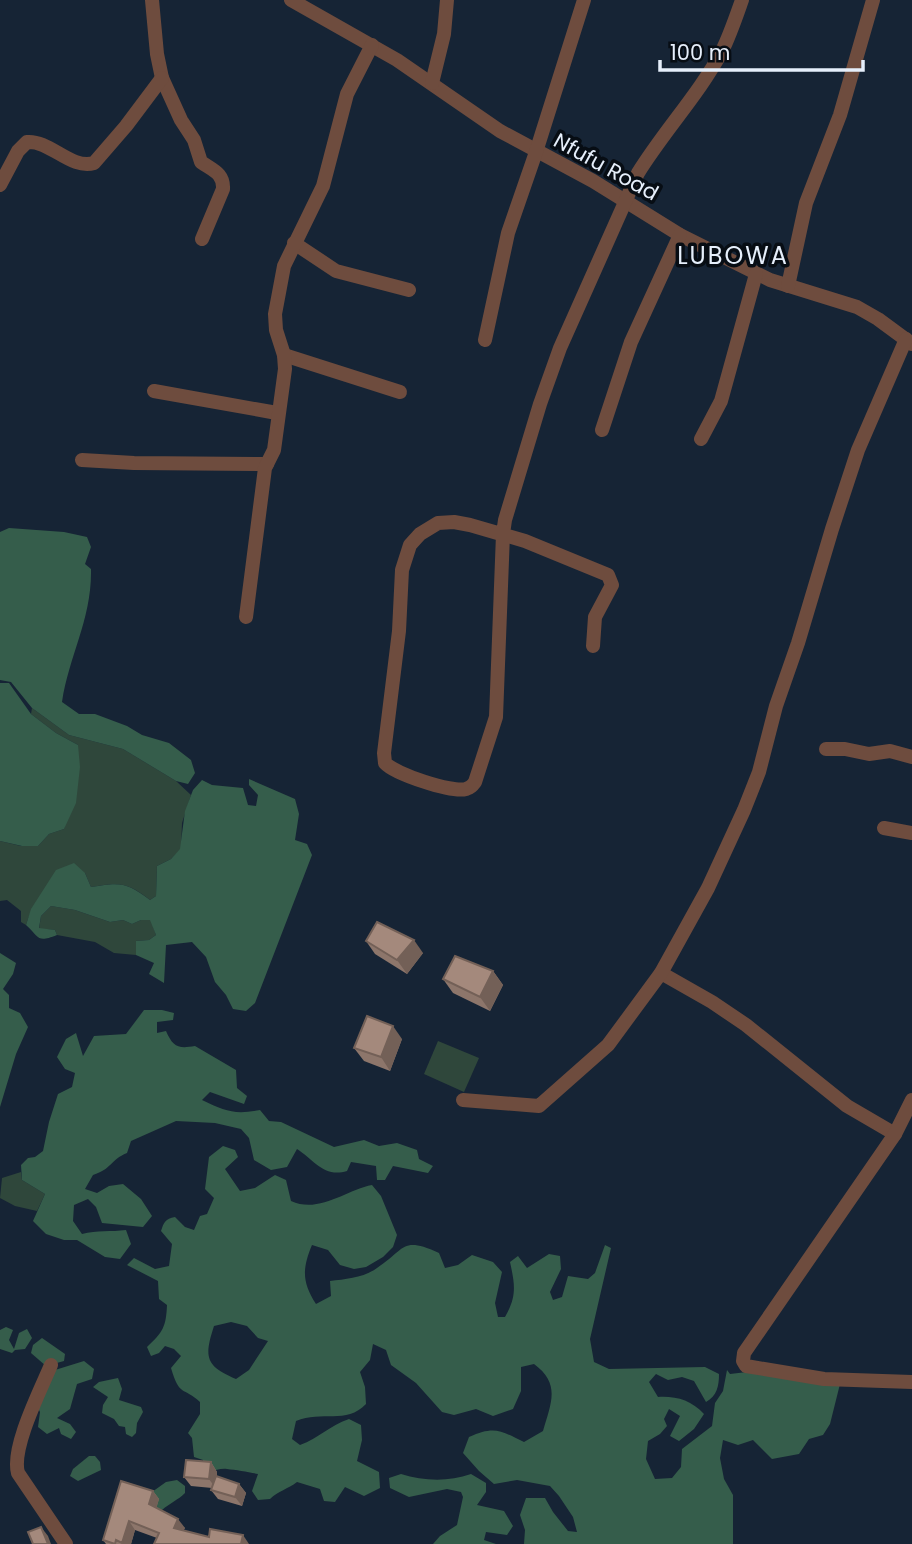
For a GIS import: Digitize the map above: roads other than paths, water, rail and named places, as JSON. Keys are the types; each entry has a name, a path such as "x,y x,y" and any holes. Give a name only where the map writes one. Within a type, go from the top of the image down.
{"street":[{"path":"152,0 162,78 181,120 194,140 201,162 217,172 223,183 223,189 202,239"},
{"name":"Nfufu Road","path":"291,0 316,6 432,83 478,118 624,200 680,235 724,255 755,274 857,307 909,342"},
{"path":"432,83 444,34 447,0"},
{"path":"485,340 508,233 584,0"},
{"path":"593,646 595,617 611,589 611,577 574,560 503,534 449,522 430,526 410,545 402,570 399,631 384,753 386,763 394,770 452,789 466,789 475,782 496,717 503,534 510,499 540,404 624,200 655,146 718,57 742,0"},
{"path":"788,286 806,202 840,115 873,0"},
{"path":"246,617 267,464 274,450 285,369 275,314 284,266 323,186 347,94 372,45"},
{"path":"0,185 18,151 27,142 38,143 85,165 94,163 162,78"},
{"path":"602,430 631,342 680,235"},
{"path":"294,243 336,271 409,290"},
{"path":"701,439 721,401 755,274"},
{"path":"463,1101 539,1107 608,1045 661,973 695,915 753,788 765,753 776,706 858,450 909,342"},
{"path":"284,355 400,391"},
{"path":"154,391 277,413"},
{"path":"82,460 145,464 267,464"},
{"path":"825,748 869,754 890,751 912,757"},
{"path":"884,828 912,833"},
{"path":"661,973 746,1025 847,1105 895,1134"},
{"path":"911,1104 895,1134 744,1353 743,1361 746,1366 824,1379 912,1382"},
{"path":"51,1365 18,1449 16,1466 66,1544"}],"district":[{"name":"LUBOWA","path":"733,256"}]}
